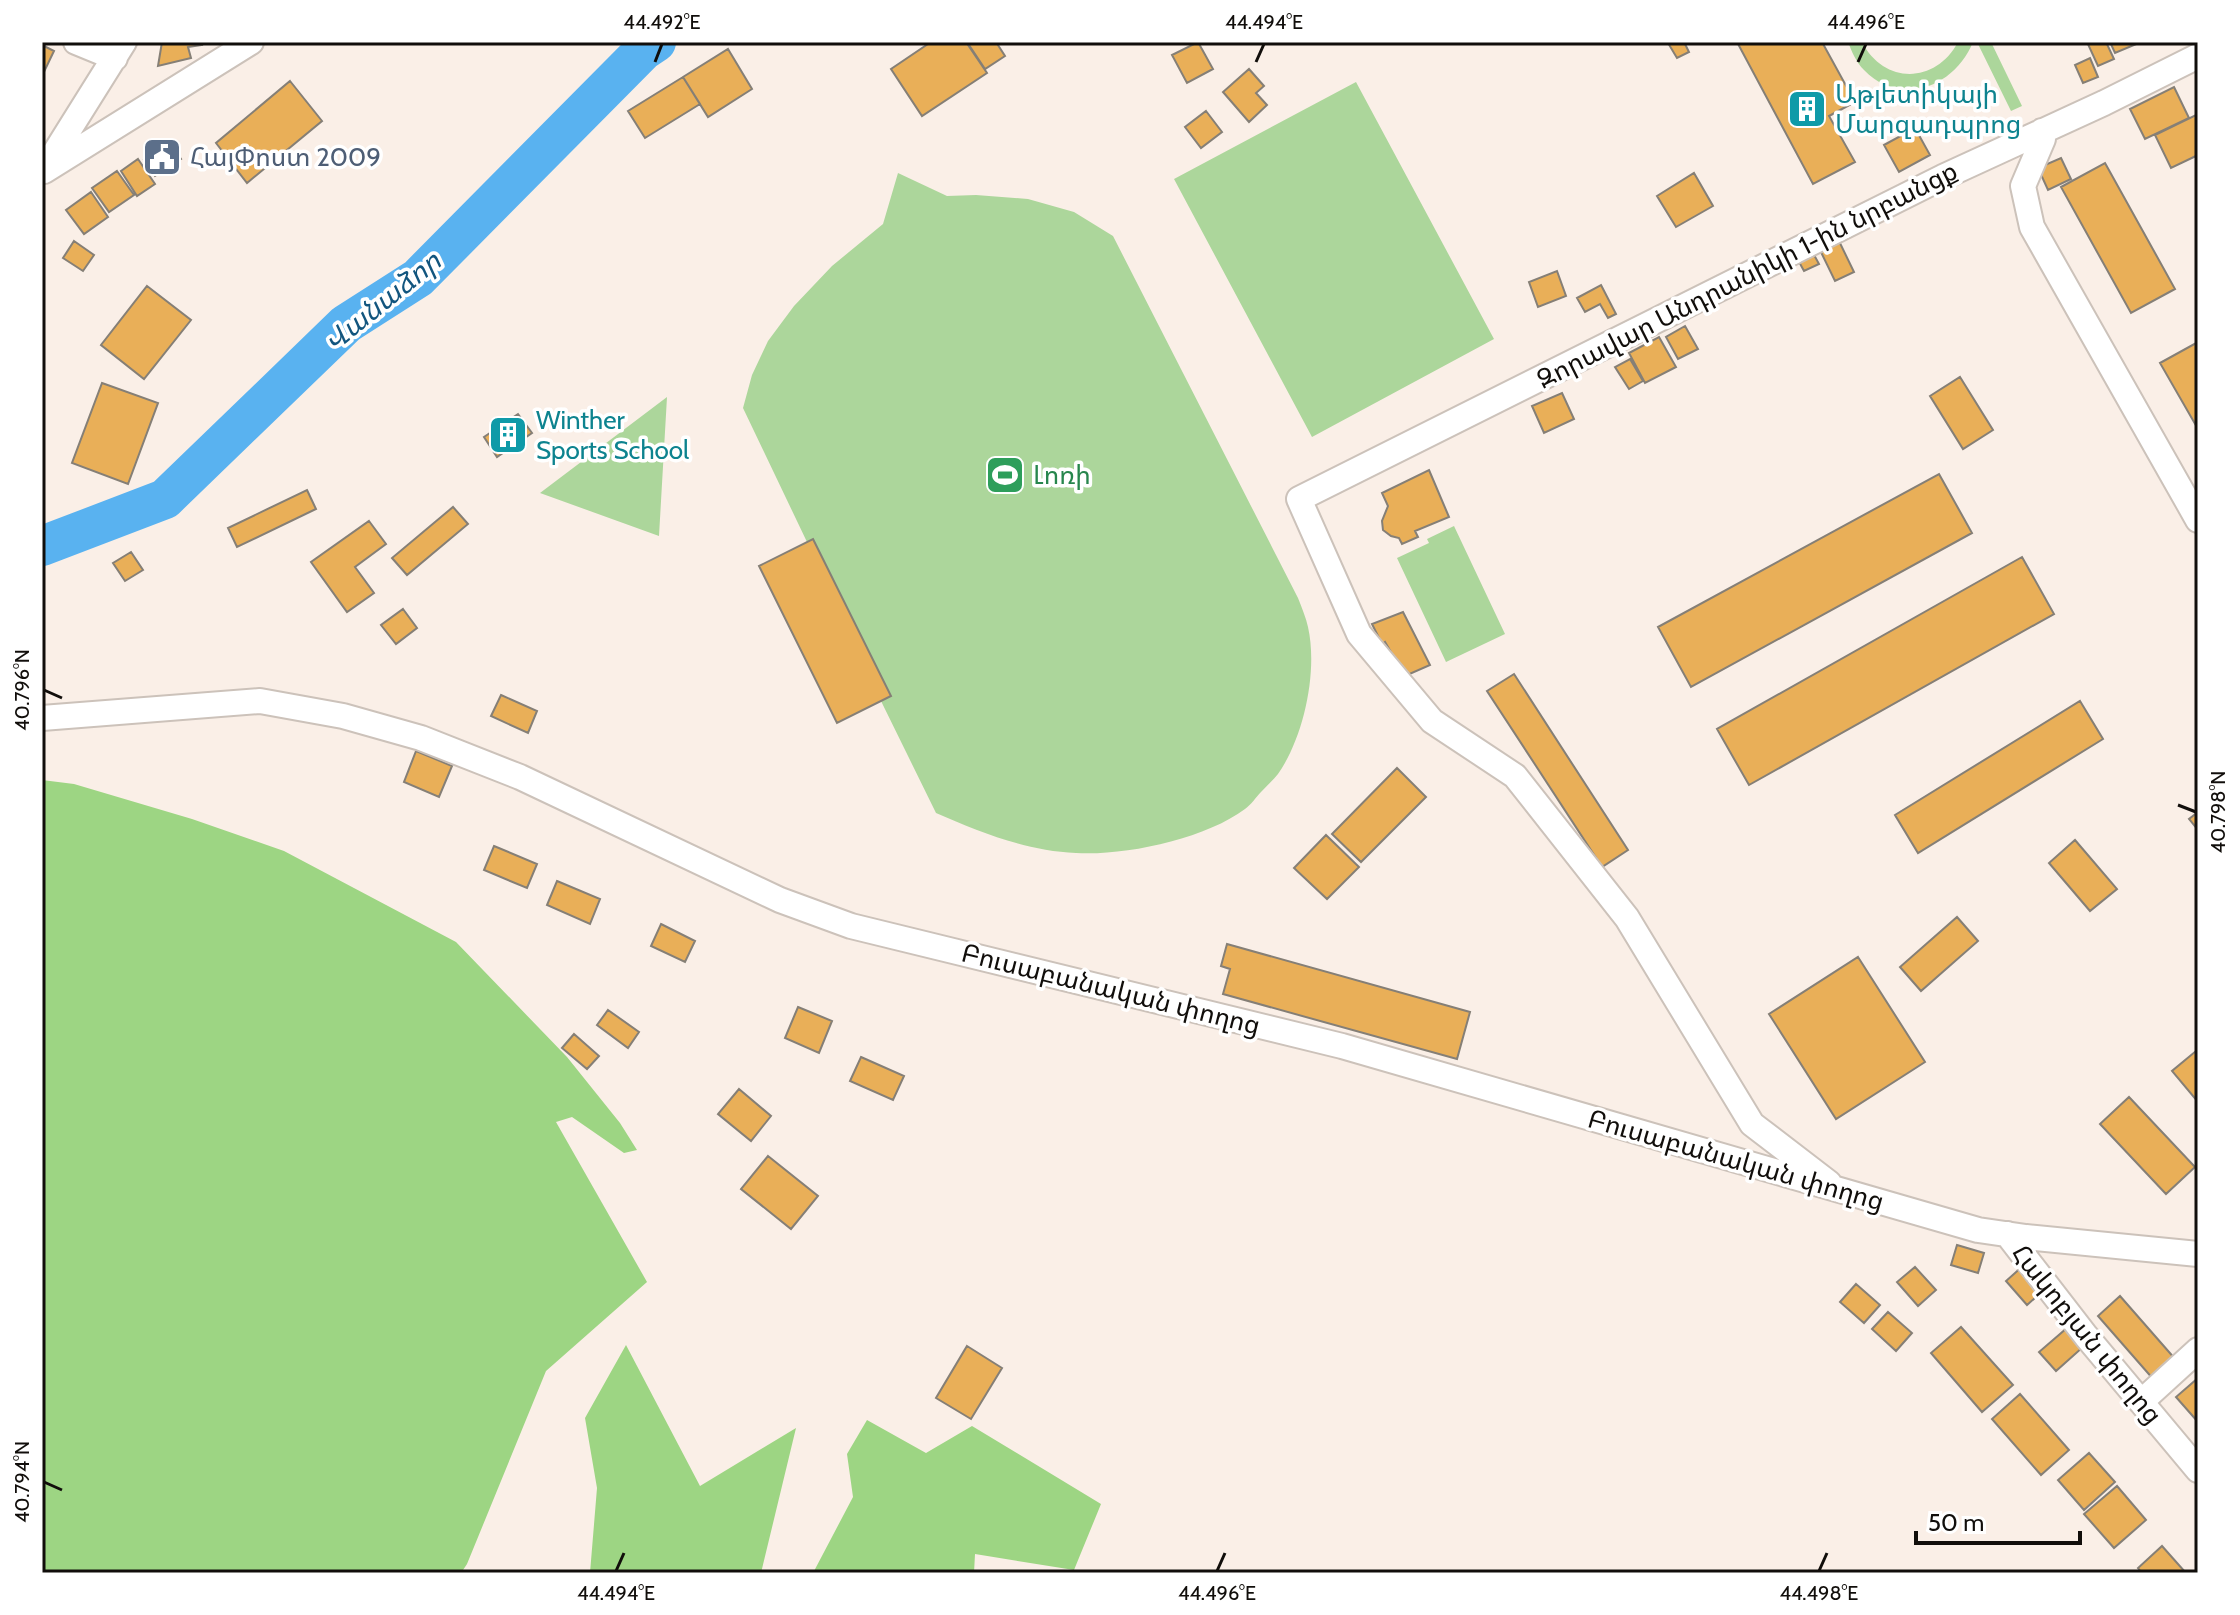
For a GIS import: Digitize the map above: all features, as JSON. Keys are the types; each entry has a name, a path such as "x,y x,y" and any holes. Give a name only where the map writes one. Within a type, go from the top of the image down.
{"street":[{"path":"43,171 120,50 76,42"},
{"path":"43,171 251,42"},
{"name":"Զորավար Անդրանիկի 1-ին նրբանցք","path":"1837,1190 1752,1124 1627,918 1515,776 1432,721 1359,634 1299,499 1943,177 2198,56"},
{"path":"2042,131 2043,139 2023,186 2032,227 2198,520"},
{"name":"Բուսաբանական փողոց","path":"42,718 260,701 343,716 421,738 520,777 780,900 851,926 1342,1046 1978,1230 2198,1254"},
{"name":"Հակոբյան փողոց","path":"2007,1234 2086,1336 2198,1470"},
{"path":"2141,1402 2198,1350"}],"green space":[{"path":"1848,42 1862,42 1883,66 1910,74 1937,66 1958,42 1973,42 1965,58 1940,81 1910,90 1878,82 1859,64"},
{"path":"1977,42 1991,42 2022,106 2011,111"},
{"path":"1356,82 1494,339 1312,437 1174,179"},
{"name":"Լոռի","path":"898,173 947,196 1028,199 1074,212 1113,236 1298,598 1311,644 1310,683 1302,723 1278,774 1247,807 1228,820 1187,837 1117,852 1076,853 1039,849 936,813 881,701 837,723 759,566 807,542 743,408 752,375 768,341 794,306 832,266 883,224"},
{"path":"667,397 659,536 540,493"},
{"path":"1454,526 1505,634 1446,662 1397,558 1429,543 1427,539"},
{"path":"42,780 74,784 192,819 284,851 456,942 567,1057 620,1123 637,1150 624,1153 572,1117 556,1122 647,1282 546,1371 461,1573 42,1573"},
{"path":"626,1345 700,1486 796,1428 761,1573 590,1573 597,1488 585,1418"},
{"path":"867,1420 926,1453 972,1426 1101,1504 1074,1570 975,1554 974,1573 813,1573 853,1497 847,1454"}],"building":[{"path":"162,42 201,42 202,45 188,47 191,58 158,66"},
{"path":"931,42 966,42 987,73 922,116 891,69"},
{"path":"967,42 996,42 1005,56 985,69"},
{"path":"1198,42 1213,69 1187,83 1172,55"},
{"path":"1684,42 1689,52 1677,58 1668,43"},
{"name":"Աթլետիկայի Մարզադպրոց","path":"1737,42 1822,42 1855,102 1829,116 1855,162 1813,184"},
{"path":"2087,42 2106,42 2114,59 2098,66"},
{"path":"2110,42 2141,42 2115,53"},
{"path":"42,45 54,51 42,76"},
{"path":"728,49 752,89 708,117 683,77"},
{"path":"2090,58 2098,77 2083,83 2075,65"},
{"path":"1249,69 1264,86 1256,93 1267,105 1249,122 1223,92"},
{"path":"683,77 700,104 645,138 628,111"},
{"path":"290,81 322,121 247,183 216,143"},
{"path":"2174,87 2189,118 2145,139 2130,109"},
{"path":"1206,111 1222,132 1201,148 1185,127"},
{"path":"2198,114 2198,155 2171,168 2155,135"},
{"path":"1915,128 1930,155 1899,172 1884,145"},
{"path":"169,142 181,159 155,176 144,160"},
{"path":"2061,158 2071,179 2048,190 2038,168"},
{"path":"138,159 155,184 137,196 121,171"},
{"path":"2105,163 2175,289 2131,313 2061,187"},
{"path":"117,171 134,195 109,212 92,188"},
{"path":"1694,173 1713,206 1676,227 1657,196"},
{"path":"91,192 108,217 84,234 66,210"},
{"path":"1838,239 1854,272 1835,281 1819,248"},
{"path":"74,241 94,255 83,271 63,258"},
{"path":"1813,253 1819,264 1804,271 1798,260"},
{"path":"1557,271 1566,296 1538,307 1529,282"},
{"path":"1601,285 1616,314 1608,318 1600,304 1585,312 1577,298"},
{"path":"147,286 191,320 144,379 101,345"},
{"path":"1685,326 1698,349 1678,359 1666,337"},
{"path":"1659,337 1676,367 1645,383 1629,353"},
{"path":"2198,342 2198,429 2160,363"},
{"path":"1630,359 1643,381 1629,389 1615,367"},
{"path":"1960,377 1993,430 1963,449 1930,396"},
{"path":"102,383 158,403 128,484 72,463"},
{"path":"1562,393 1574,419 1544,433 1532,406"},
{"name":"Winther Sports School","path":"518,414 532,433 497,457 484,437"},
{"path":"1429,470 1449,517 1415,531 1418,537 1402,544 1399,538 1383,530 1382,521 1388,506 1382,493"},
{"path":"1939,474 1972,533 1691,687 1658,627"},
{"path":"307,490 316,509 237,547 228,528"},
{"path":"453,507 468,524 407,575 392,558"},
{"path":"369,521 386,544 355,567 374,593 347,612 311,562"},
{"path":"813,539 891,696 837,723 759,566"},
{"path":"131,552 143,570 125,581 113,563"},
{"path":"2022,557 2054,614 1749,785 1717,729"},
{"path":"403,609 417,628 396,644 381,625"},
{"path":"1403,612 1430,665 1405,676 1372,624"},
{"path":"1514,674 1628,850 1602,867 1487,691"},
{"path":"501,695 537,711 528,733 491,716"},
{"path":"2080,701 2103,739 1918,853 1895,815"},
{"path":"416,751 452,766 439,797 404,782"},
{"path":"1397,768 1426,797 1361,862 1332,834"},
{"path":"2198,812 2198,830 2189,819"},
{"path":"1326,835 1359,867 1327,899 1294,868"},
{"path":"2075,840 2117,889 2090,911 2049,863"},
{"path":"494,846 537,864 527,888 484,870"},
{"path":"557,881 600,899 590,924 547,905"},
{"path":"1957,917 1978,941 1921,991 1900,967"},
{"path":"661,924 695,941 685,962 651,946"},
{"path":"1227,944 1470,1012 1457,1059 1223,994 1230,969 1221,966"},
{"path":"1858,957 1925,1062 1836,1119 1769,1014"},
{"path":"798,1007 832,1021 819,1053 785,1038"},
{"path":"608,1010 639,1032 628,1048 597,1025"},
{"path":"574,1034 599,1056 587,1069 562,1048"},
{"path":"2196,1051 2198,1053 2198,1102 2172,1071"},
{"path":"861,1057 904,1076 893,1100 850,1081"},
{"path":"739,1089 771,1116 751,1141 718,1114"},
{"path":"2129,1097 2195,1167 2166,1194 2100,1124"},
{"path":"768,1156 818,1196 791,1229 741,1189"},
{"path":"1957,1245 1984,1253 1978,1273 1951,1265"},
{"path":"2024,1265 2045,1289 2027,1305 2006,1281"},
{"path":"1915,1267 1936,1290 1918,1306 1897,1282"},
{"path":"1856,1284 1880,1305 1864,1323 1840,1302"},
{"path":"2120,1296 2176,1360 2154,1380 2098,1316"},
{"path":"1888,1312 1912,1333 1896,1351 1872,1329"},
{"path":"1961,1327 2013,1385 1982,1412 1931,1353"},
{"path":"2067,1328 2083,1347 2056,1371 2039,1352"},
{"path":"967,1346 1002,1368 971,1419 936,1398"},
{"path":"2198,1378 2198,1422 2176,1397"},
{"path":"2020,1394 2069,1450 2041,1475 1992,1419"},
{"path":"2089,1453 2115,1482 2084,1510 2058,1480"},
{"path":"2117,1486 2146,1520 2114,1548 2084,1514"},
{"path":"2162,1546 2186,1573 2142,1573 2138,1568"}],"waterway":[{"name":"Վանաձոր","path":"42,546 165,499 346,324 418,278 644,50 656,42"}],"place":[{"name":"Աթլետիկայի Մարզադպրոց","path":"1807,109"},
{"name":"ՀայՓոստ 2009","path":"162,157"},
{"name":"Winther Sports School","path":"508,435"},
{"name":"Լոռի","path":"1005,475"}]}
